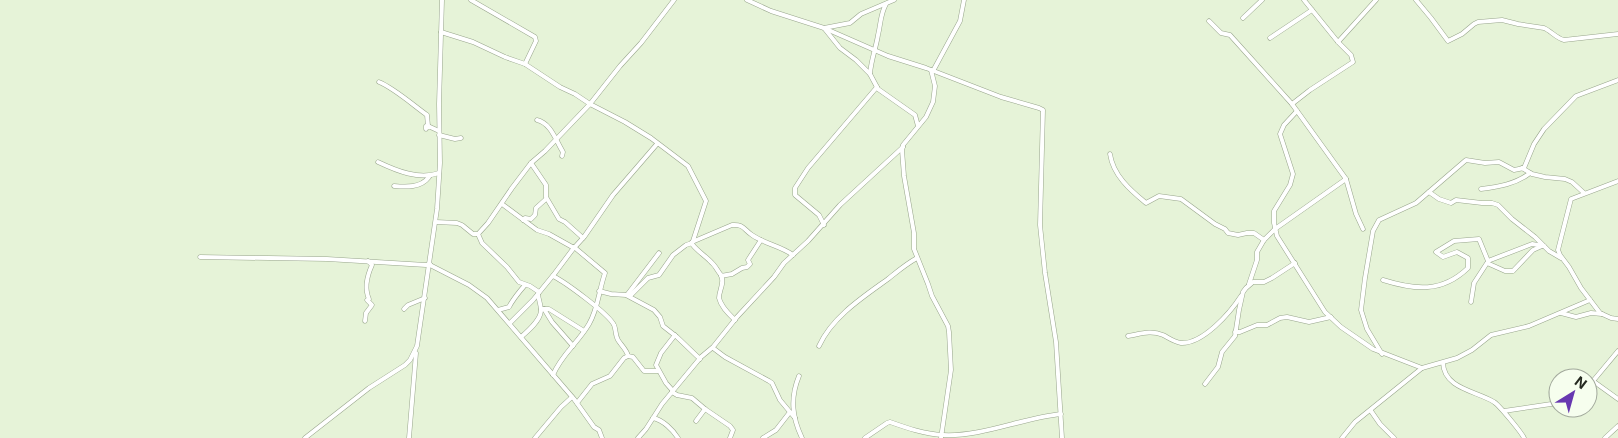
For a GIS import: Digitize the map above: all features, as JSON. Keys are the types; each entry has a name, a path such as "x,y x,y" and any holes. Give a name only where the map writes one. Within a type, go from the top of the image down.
{"street":[{"path":"415,438 409,436 416,352 436,222 439,173 442,0"},
{"path":"471,0 535,38 536,41 524,64"},
{"path":"478,234 531,163 590,104 674,0"},
{"path":"747,0 824,28 897,59 932,70 1001,97 1043,110 1040,226 1056,342 1062,438"},
{"path":"824,28 850,23 861,14 894,0"},
{"path":"638,438 657,410 700,359 713,348 734,320 771,281 784,263 902,147 928,113 934,100 932,70 960,21 964,0"},
{"path":"1242,18 1262,0"},
{"path":"1292,104 1353,62 1351,55 1304,0"},
{"path":"1338,42 1376,0"},
{"path":"1416,0 1432,18 1448,41 1462,34 1474,24 1499,20 1546,29 1564,40 1618,34"},
{"path":"870,74 881,13 888,2"},
{"path":"1270,38 1312,10"},
{"path":"1209,21 1221,33 1230,35 1292,104 1346,179 1356,214 1363,228"},
{"path":"824,28 840,48 870,74 877,87 913,113 918,126"},
{"path":"441,32 473,42 524,64 564,90 575,94 651,138 688,166 706,199 692,242"},
{"path":"1382,354 1367,329 1361,310 1373,231 1381,219 1416,203 1466,160 1499,162 1514,170 1522,168 1528,161 1533,146 1544,129 1576,96 1618,80"},
{"path":"378,82 395,90 427,115 427,127 455,139 462,138"},
{"path":"824,225 819,215 795,195 794,188 808,168 877,87"},
{"path":"1297,111 1284,125 1280,134 1293,174 1290,184 1274,211 1277,236 1330,317 1358,340 1382,354 1422,368"},
{"path":"537,120 545,123 563,152 562,156"},
{"path":"510,323 553,276 613,196 657,144"},
{"path":"902,147 904,176 914,233 914,249 930,294 948,326 949,332 951,370 941,436"},
{"path":"1110,154 1111,164 1118,176 1146,203 1159,196 1181,199 1228,233 1238,235 1254,233 1264,240"},
{"path":"378,162 400,172 429,176 439,173"},
{"path":"531,163 547,187 546,199 559,219 583,238"},
{"path":"1522,168 1550,178 1565,179 1572,182 1584,193"},
{"path":"1481,188 1511,184 1524,178 1530,172"},
{"path":"394,186 411,187 426,182 429,176"},
{"path":"1128,336 1152,332 1179,343 1195,340 1218,323 1238,301 1249,284 1257,260 1257,252 1264,240 1275,229 1346,179"},
{"path":"1602,314 1581,288 1558,250 1571,199 1618,180"},
{"path":"1428,192 1439,199 1452,203 1457,200 1496,204 1544,246 1563,259"},
{"path":"523,220 534,217 536,208 546,199"},
{"path":"502,204 537,230 549,234 574,248 605,271 595,312 584,331 560,361 553,375"},
{"path":"436,222 457,223 473,234 478,234"},
{"path":"628,296 648,278 659,275 673,255 686,245 736,224 742,226 752,236 793,255"},
{"path":"478,234 482,243 507,267 519,282 530,286 538,293 542,309 573,346"},
{"path":"1383,280 1402,286 1430,288 1458,277 1468,268 1468,258 1457,252 1443,257 1436,252 1454,241 1479,239 1488,261 1532,244 1544,246"},
{"path":"721,276 732,274 747,267 750,264 748,260 761,240"},
{"path":"692,242 704,257 713,263 721,276 720,300 734,320"},
{"path":"1471,302 1474,283 1487,263 1505,272 1513,271 1533,250 1544,246"},
{"path":"628,296 659,253"},
{"path":"200,257 327,259 430,264 479,291 487,298 577,403 602,438"},
{"path":"819,346 824,335 842,316 903,266 917,258"},
{"path":"365,321 366,313 372,304 366,300 368,299 365,291 367,275 372,265 368,261"},
{"path":"1249,284 1264,282 1284,271 1295,262"},
{"path":"553,276 596,306 614,325 616,336 628,356 633,357 644,371 658,371"},
{"path":"498,310 508,309 525,285"},
{"path":"599,291 628,296 657,312 663,326 700,359"},
{"path":"1205,384 1218,367 1222,352 1234,337 1243,292"},
{"path":"404,309 410,304 425,298"},
{"path":"1342,438 1355,422 1422,368 1458,358 1490,336 1529,326 1590,300"},
{"path":"542,309 549,309 584,331"},
{"path":"521,337 540,316 542,309"},
{"path":"1561,312 1576,317 1602,314 1618,319"},
{"path":"1236,332 1257,325 1267,325 1280,318 1287,317 1309,322 1330,317"},
{"path":"675,335 659,357 656,365 658,371 673,392 677,395 692,398 732,428 733,432 730,438"},
{"path":"713,348 725,357 772,383 780,400 795,418"},
{"path":"1598,375 1618,351"},
{"path":"305,438 370,388 406,365 416,352"},
{"path":"577,403 592,384 610,376 624,358 628,356"},
{"path":"1443,363 1445,372 1457,385 1494,401 1524,438"},
{"path":"798,376 792,401 795,418 802,438"},
{"path":"1598,385 1618,399"},
{"path":"535,438 572,397"},
{"path":"1504,411 1548,404"},
{"path":"696,421 705,409"},
{"path":"1371,411 1380,424 1394,438"},
{"path":"764,438 776,430 790,412"},
{"path":"865,438 890,422 909,429 941,436 967,434 1034,418 1061,414"},
{"path":"653,418 665,424 678,438"},
{"path":"1605,438 1618,426"}]}
